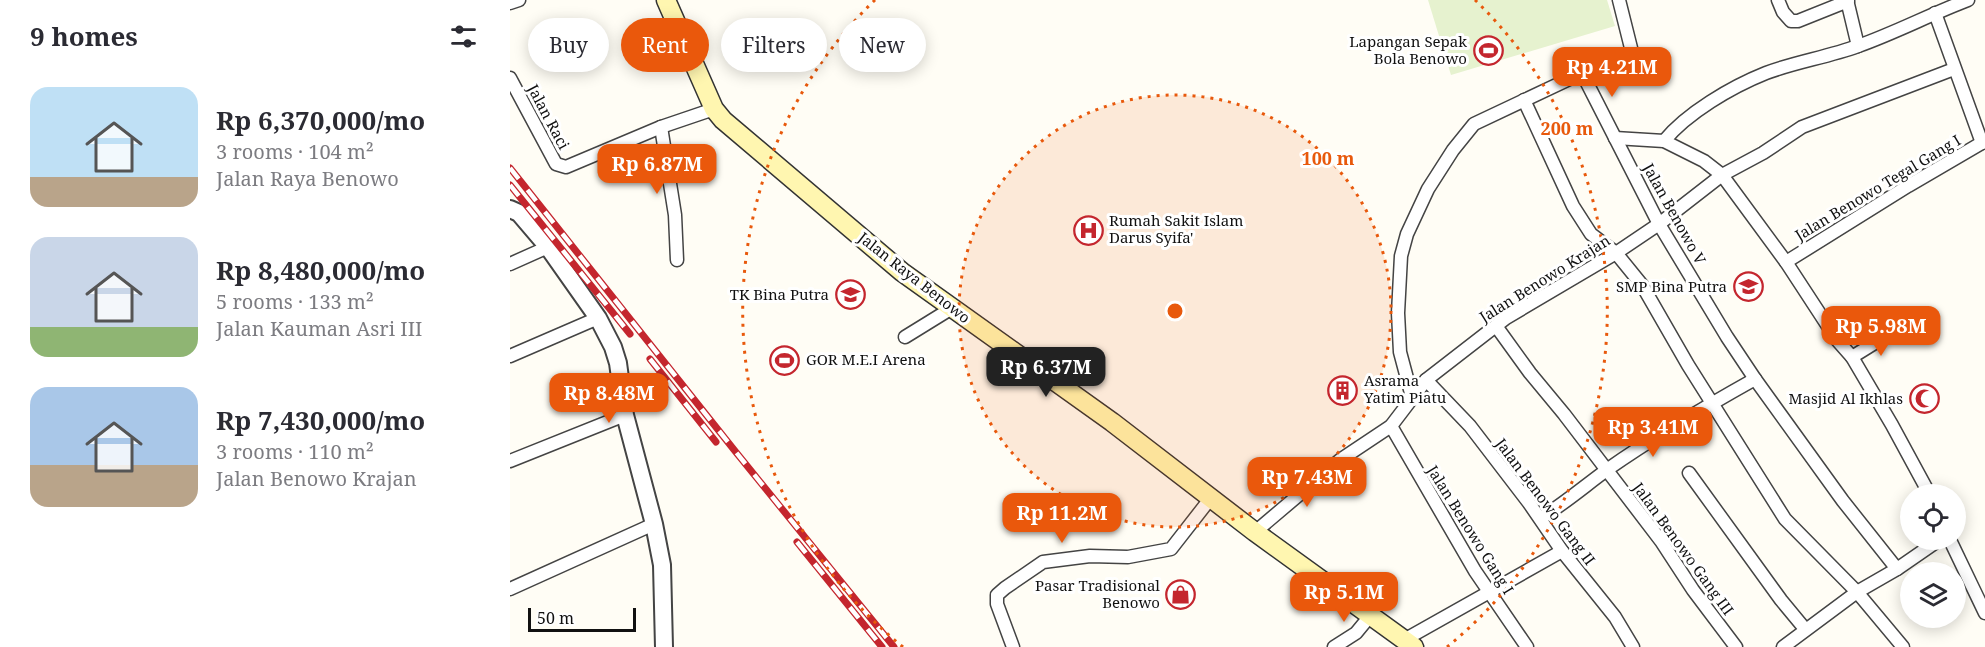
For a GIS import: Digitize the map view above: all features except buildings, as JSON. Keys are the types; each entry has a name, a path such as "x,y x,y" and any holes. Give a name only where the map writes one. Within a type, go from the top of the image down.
{"main road":[{"path":"666,0 714,109"},
{"name":"Jalan Raya Benowo","path":"714,109 723,120 887,260 1112,422 1210,499 1409,643"}],"street":[{"path":"510,3 519,0"},
{"path":"1412,397 1400,352 1398,313 1401,256 1407,234 1428,189 1453,150 1474,124 1582,73 1629,59 1631,48 1629,35 1619,0"},
{"path":"1778,0 1783,12 1791,21 1798,21 1847,1 1858,46"},
{"path":"1664,141 1676,126 1724,94 1767,73 1858,46 1968,0"},
{"path":"1935,13 1983,142"},
{"name":"Jalan Benowo Krajan","path":"1255,532 1340,460 1391,426 1426,380 1496,326 1616,253 1659,224 1722,175 1763,153 1802,126 1954,69"},
{"name":"Jalan Benowo V","path":"1582,73 1659,224 1755,380 1843,501 1897,569"},
{"name":"Jalan Raci","path":"510,78 556,164 562,167 661,127 714,109"},
{"path":"1524,100 1573,206 1591,234 1616,253 1642,285 1688,364 1785,519 1857,592 1903,647"},
{"path":"661,127 675,215 677,260"},
{"path":"1615,138 1664,141 1704,161 1722,175 1786,262 1837,340 1852,357 1924,484"},
{"name":"Jalan Benowo Tegal Gang I","path":"1786,262 1983,142"},
{"path":"510,209 519,213 548,247 598,318 613,347 618,363 625,415 654,524 662,564 664,647"},
{"path":"510,264 548,247"},
{"path":"905,337 952,308"},
{"path":"510,356 598,318"},
{"name":"Jalan Benowo Gang III","path":"1496,326 1661,541 1693,590 1736,647"},
{"path":"1852,357 1894,332"},
{"name":"Jalan Benowo Gang II","path":"1426,380 1470,426 1541,518 1562,551 1614,617 1633,647"},
{"path":"1541,518 1607,470 1712,403 1755,380"},
{"path":"510,461 625,415"},
{"name":"Jalan Benowo Gang I","path":"1391,426 1427,490 1527,647"},
{"path":"1689,473 1781,600 1805,629"},
{"path":"1013,647 997,604 997,595 1005,588 1043,562 1090,556 1128,557 1171,549 1210,499"},
{"path":"510,589 654,524"},
{"path":"1783,647 1857,592 1925,550"},
{"path":"1955,550 1985,613"},
{"path":"1409,643 1490,592 1562,551"},
{"path":"1334,647 1356,633 1370,616"}],"green space":[{"name":"Lapangan Sepak Bola Benowo","path":"1428,0 1607,0 1615,26 1451,75"}],"railway":[{"path":"510,168 894,647"},
{"path":"510,185 630,334"},
{"path":"650,359 716,442"},
{"path":"797,542 882,647"}],"place":[{"name":"Lapangan Sepak Bola Benowo","path":"1488,51"},
{"name":"Rumah Sakit Islam Darus Syifa'","path":"1088,230"},
{"name":"SMP Bina Putra","path":"1748,287"},
{"name":"TK Bina Putra","path":"850,295"},
{"name":"GOR M.E.I Arena","path":"785,360"},
{"name":"Asrama Yatim Piatu","path":"1343,390"},
{"name":"Masjid Al Ikhlas","path":"1924,399"},
{"name":"Pasar Tradisional Benowo","path":"1181,595"}]}
